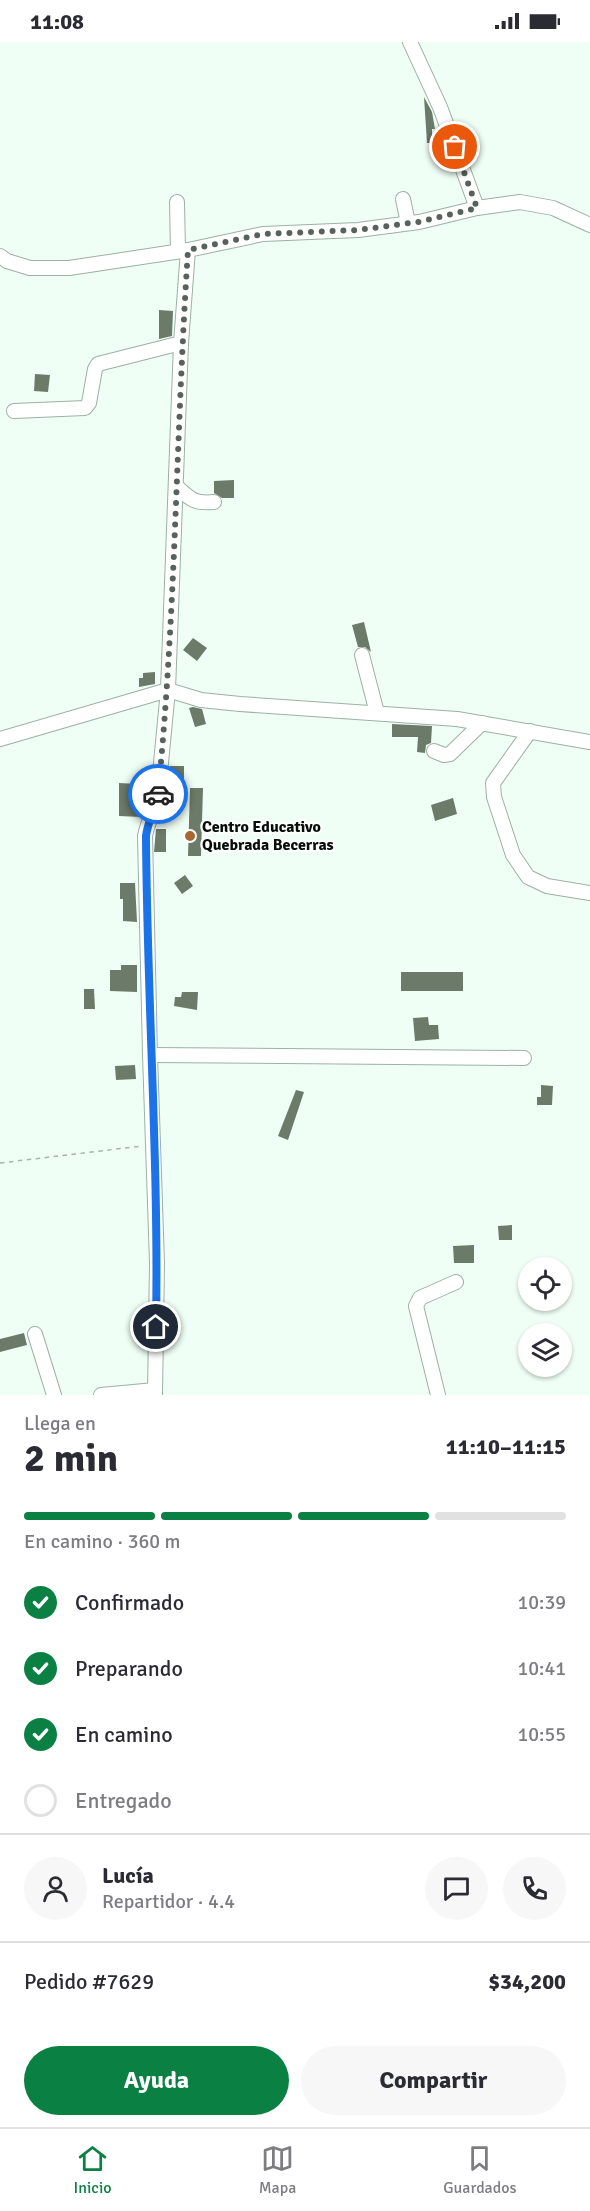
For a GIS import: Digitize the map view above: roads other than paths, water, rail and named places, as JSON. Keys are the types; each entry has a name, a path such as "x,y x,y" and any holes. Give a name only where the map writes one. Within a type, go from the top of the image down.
{"street":[{"path":"410,42 440,107 477,208"},
{"path":"403,199 408,223"},
{"path":"101,1395 155,1393 157,1263 146,836 158,794 168,690 183,251 177,202"},
{"path":"0,255 7,261 30,268 69,268 183,251 263,234 358,230 520,202 553,208 590,225"},
{"path":"14,411 85,408 89,403 98,364 181,343"},
{"path":"176,486 198,503 214,502"},
{"path":"362,655 376,713"},
{"path":"0,738 168,690 201,700 457,719 590,742"},
{"path":"434,751 444,755 450,754 482,723"},
{"path":"530,731 493,783 494,797 513,855 528,877 547,886 590,893"},
{"path":"150,1055 524,1058"},
{"path":"438,1395 416,1306 420,1299 456,1282"},
{"path":"35,1334 54,1395"}],"place":[{"name":"Centro Educativo Quebrada Becerras","path":"190,836"}]}
